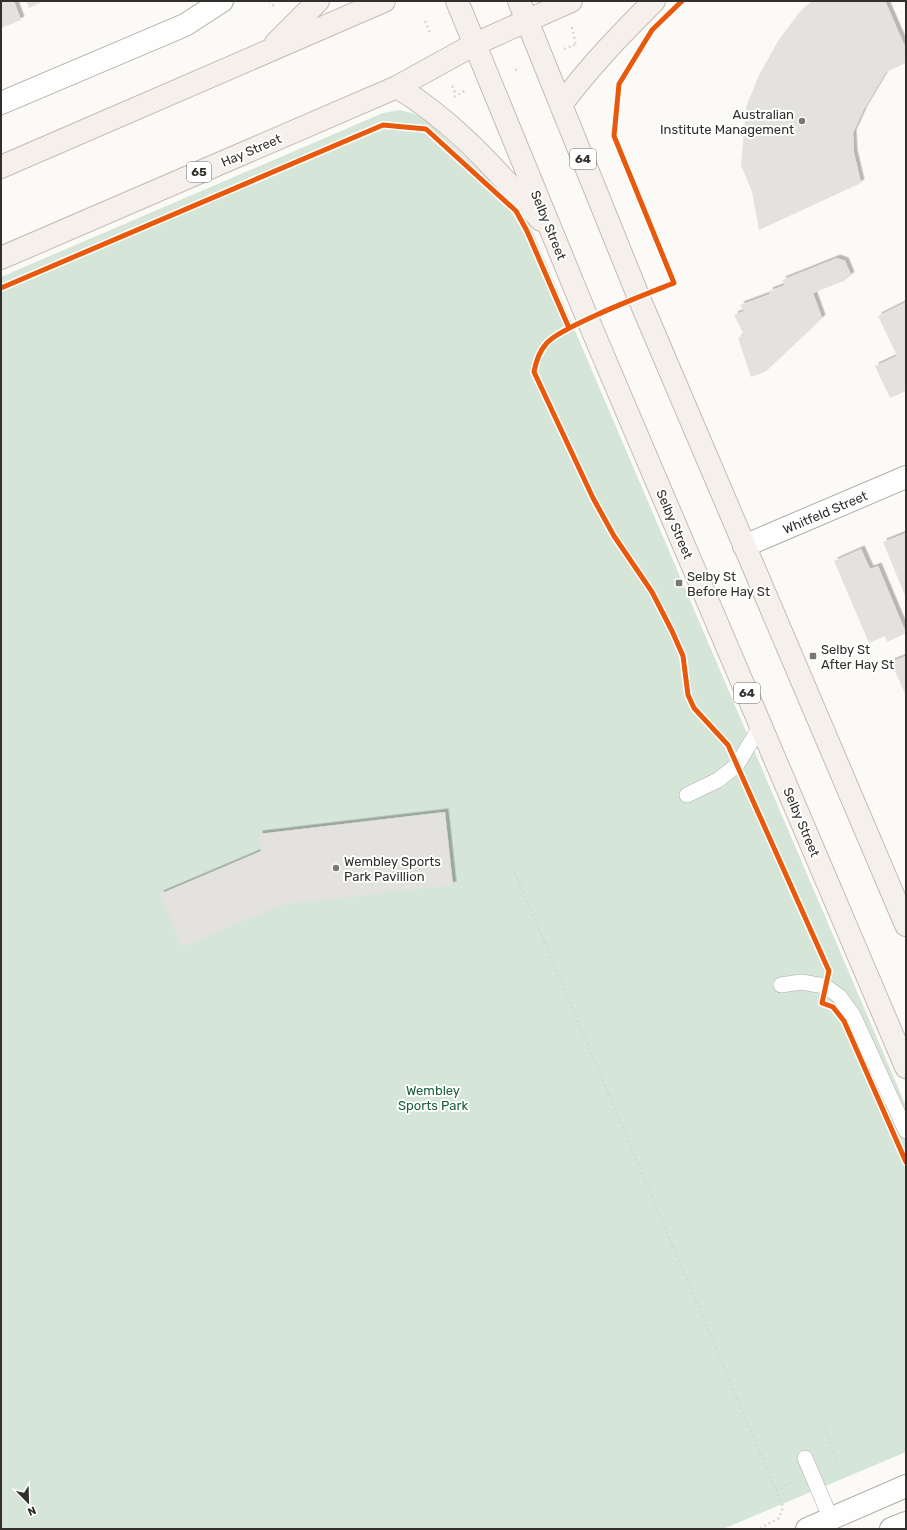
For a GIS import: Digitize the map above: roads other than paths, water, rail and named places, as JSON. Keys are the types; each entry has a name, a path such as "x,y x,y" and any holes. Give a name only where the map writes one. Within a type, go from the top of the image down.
{"main road":[{"path":"268,50 318,1"},
{"path":"1,167 384,1"},
{"name":"Selby Street","path":"457,1 553,233 906,1067"},
{"name":"65","path":"475,44 523,11 571,1"},
{"path":"561,105 577,83 610,45 654,1"},
{"name":"64","path":"523,11 639,298 906,925"},
{"name":"Hay Street","path":"1,258 397,87 475,44"},
{"path":"397,87 419,100 453,127 485,158 553,233"}],"street":[{"path":"1,103 185,25 222,1"},
{"name":"Whitfeld Street","path":"744,546 906,477"},
{"path":"807,1529 831,1524 906,1486"},
{"path":"891,1529 906,1522"}],"lane":[{"path":"687,795 718,780 737,765 761,725"},
{"path":"781,985 801,982 825,986 839,996 853,1015 906,1131"},
{"path":"806,1458 831,1524"}],"place":[{"name":"Australian Institute Management","path":"802,121"},
{"name":"Selby St Before Hay St","path":"679,583"},
{"name":"Selby St After Hay St","path":"813,656"},
{"name":"Wembley Sports Park Pavillion","path":"336,868"}],"park label":[{"name":"Wembley Sports Park","path":"433,1098"}]}
